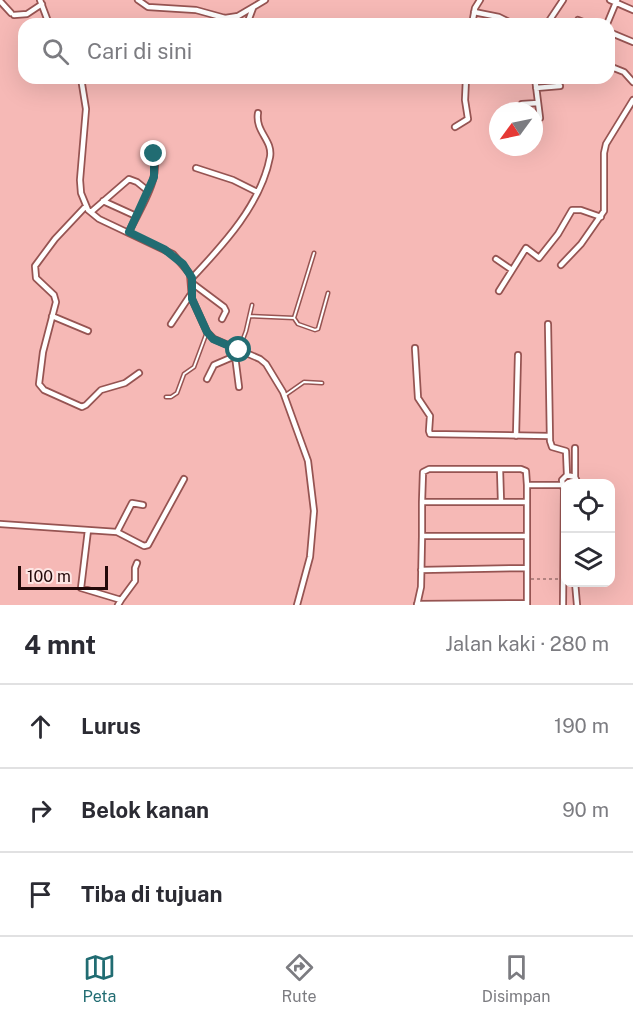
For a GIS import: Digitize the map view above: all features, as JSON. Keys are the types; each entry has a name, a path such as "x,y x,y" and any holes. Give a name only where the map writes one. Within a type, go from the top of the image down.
{"street":[{"path":"138,0 148,7 196,10 225,18 238,16 265,0"},
{"path":"473,18 480,0"},
{"path":"551,18 563,0"},
{"path":"610,0 617,1 633,10"},
{"path":"0,1 12,14 27,14 41,2 47,18"},
{"path":"610,18 617,1"},
{"path":"249,18 252,8"},
{"path":"474,12 499,18"},
{"path":"615,34 633,42"},
{"path":"615,68 624,72 633,82"},
{"path":"82,84 86,109 80,180 81,193 86,206 99,219 173,254 187,269 192,280 224,307 226,311 222,319"},
{"path":"455,127 468,119 466,84"},
{"path":"536,84 538,102"},
{"path":"536,88 560,86"},
{"path":"561,265 581,244 601,217 605,203 604,153 606,144 633,100"},
{"path":"258,113 257,124 268,145 270,156 257,192 242,218 192,280 191,294 207,332 213,339 260,359 266,364 284,396 308,461 314,511 310,557 297,605"},
{"path":"129,232 154,177 156,159 149,145"},
{"path":"196,168 233,180 257,192"},
{"path":"91,212 129,179 148,191"},
{"path":"103,201 136,216"},
{"path":"86,206 55,239 35,267 36,278 55,298 43,352 39,384 44,390 82,407 101,390 124,383 139,373"},
{"path":"499,291 526,248 539,258 574,209 601,217"},
{"path":"496,259 512,270"},
{"path":"171,324 191,294"},
{"path":"52,316 88,331"},
{"path":"548,324 549,436 552,447 566,451 567,475 563,479"},
{"path":"415,348 418,399 430,416 430,434 549,436"},
{"path":"237,349 235,356 239,387"},
{"path":"516,436 518,355"},
{"path":"207,379 214,365 235,356"},
{"path":"567,475 575,477 575,448"},
{"path":"426,469 500,469 524,470 526,473 527,604 417,604 422,570 423,474 426,469"},
{"path":"500,469 501,502"},
{"path":"0,524 117,532 144,546 148,545 184,479"},
{"path":"527,485 561,488"},
{"path":"117,532 132,502 143,505"},
{"path":"422,502 527,502"},
{"path":"88,530 81,588 120,603 135,581 137,563"},
{"path":"422,536 527,536"},
{"path":"422,570 527,568"},
{"path":"563,605 564,587"},
{"path":"575,587 577,605"}],"lane":[{"path":"294,318 314,253"},
{"path":"294,318 298,324 318,329 328,293"},
{"path":"237,349 250,316 252,304"},
{"path":"250,316 294,318"},
{"path":"165,397 171,397 177,393 186,371 194,367 207,332"},
{"path":"284,396 307,381 322,382"}],"path":[{"path":"527,579 561,580"}],"route":[{"path":"154,154 156,169 154,177 129,232 173,254 183,264 192,278 192,299 207,332 213,339 239,350"}]}
